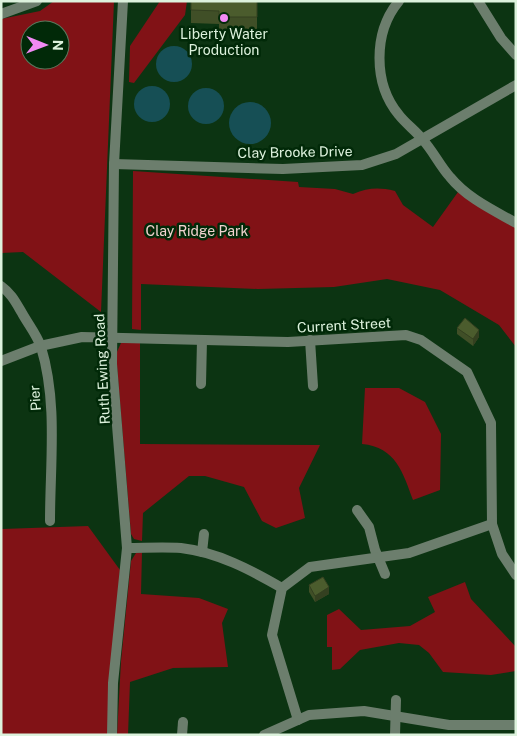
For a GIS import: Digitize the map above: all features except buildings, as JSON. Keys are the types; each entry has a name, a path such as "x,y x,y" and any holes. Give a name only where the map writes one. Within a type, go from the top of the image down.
{"street":[{"path":"1,14 37,1"},
{"name":"Ruth Ewing Road","path":"112,735 113,683 126,548 113,375 112,337 114,164 123,1"},
{"path":"399,1 392,9 380,41 380,82 398,114 422,139 450,178 476,200 516,223"},
{"path":"478,1 501,38 516,54"},
{"name":"Clay Brooke Drive","path":"114,164 283,168 362,165 396,154 516,85"},
{"name":"Pier","path":"1,286 12,298 40,346 49,386 50,522"},
{"name":"Current Street","path":"1,360 40,346 82,337 288,342 406,335 421,340 467,372 491,423 492,524 502,554 516,575"},
{"path":"201,384 202,340"},
{"path":"310,340 313,386"},
{"path":"357,510 369,527 377,556 385,574"},
{"path":"298,720 272,635 282,588 310,567 377,556 409,553 452,536 492,524"},
{"path":"202,552 204,534"},
{"path":"126,548 180,548 202,552 254,572 282,588"},
{"path":"395,735 396,700"},
{"path":"264,735 309,715 364,711 450,725 516,724"},
{"path":"182,735 183,722"}],"green space":[{"path":"54,1 114,1 101,312 23,252 1,253 1,19 40,11"},
{"path":"160,1 187,1 185,15 134,83 129,82 130,46"},
{"name":"Clay Ridge Park","path":"133,171 298,182 299,187 335,189 353,194 373,189 395,191 403,205 433,227 458,192 516,227 516,347 499,325 440,290 387,279 334,287 258,289 141,284 141,330 132,329"},
{"path":"140,342 140,444 320,445 299,488 305,518 276,528 262,521 244,487 205,476 189,476 143,513 142,541 134,539 131,534 116,354 121,343"},
{"path":"365,388 399,388 425,402 441,434 440,490 413,500 406,480 390,456 374,446 362,444"},
{"path":"88,526 120,570 108,735 1,735 2,529"},
{"path":"142,552 141,594 199,598 228,609 222,623 228,667 173,668 130,682 128,735 117,735 121,661 131,561 136,553"},
{"path":"465,582 471,599 516,647 516,671 491,675 443,672 429,653 419,645 399,643 360,650 340,669 332,670 332,647 327,647 327,615 339,609 361,630 410,626 435,612 428,597"}],"water":[{"path":"174,46 187,51 192,64 187,77 174,82 161,77 156,64 161,51"},
{"path":"152,86 165,91 170,104 165,117 152,122 139,117 134,104 139,91"},
{"path":"206,88 219,93 224,106 219,119 206,124 193,119 188,106 193,93"},
{"path":"250,102 265,108 271,123 265,138 250,144 235,138 229,123 235,108"}],"place":[{"name":"Liberty Water Production","path":"224,18"}]}
